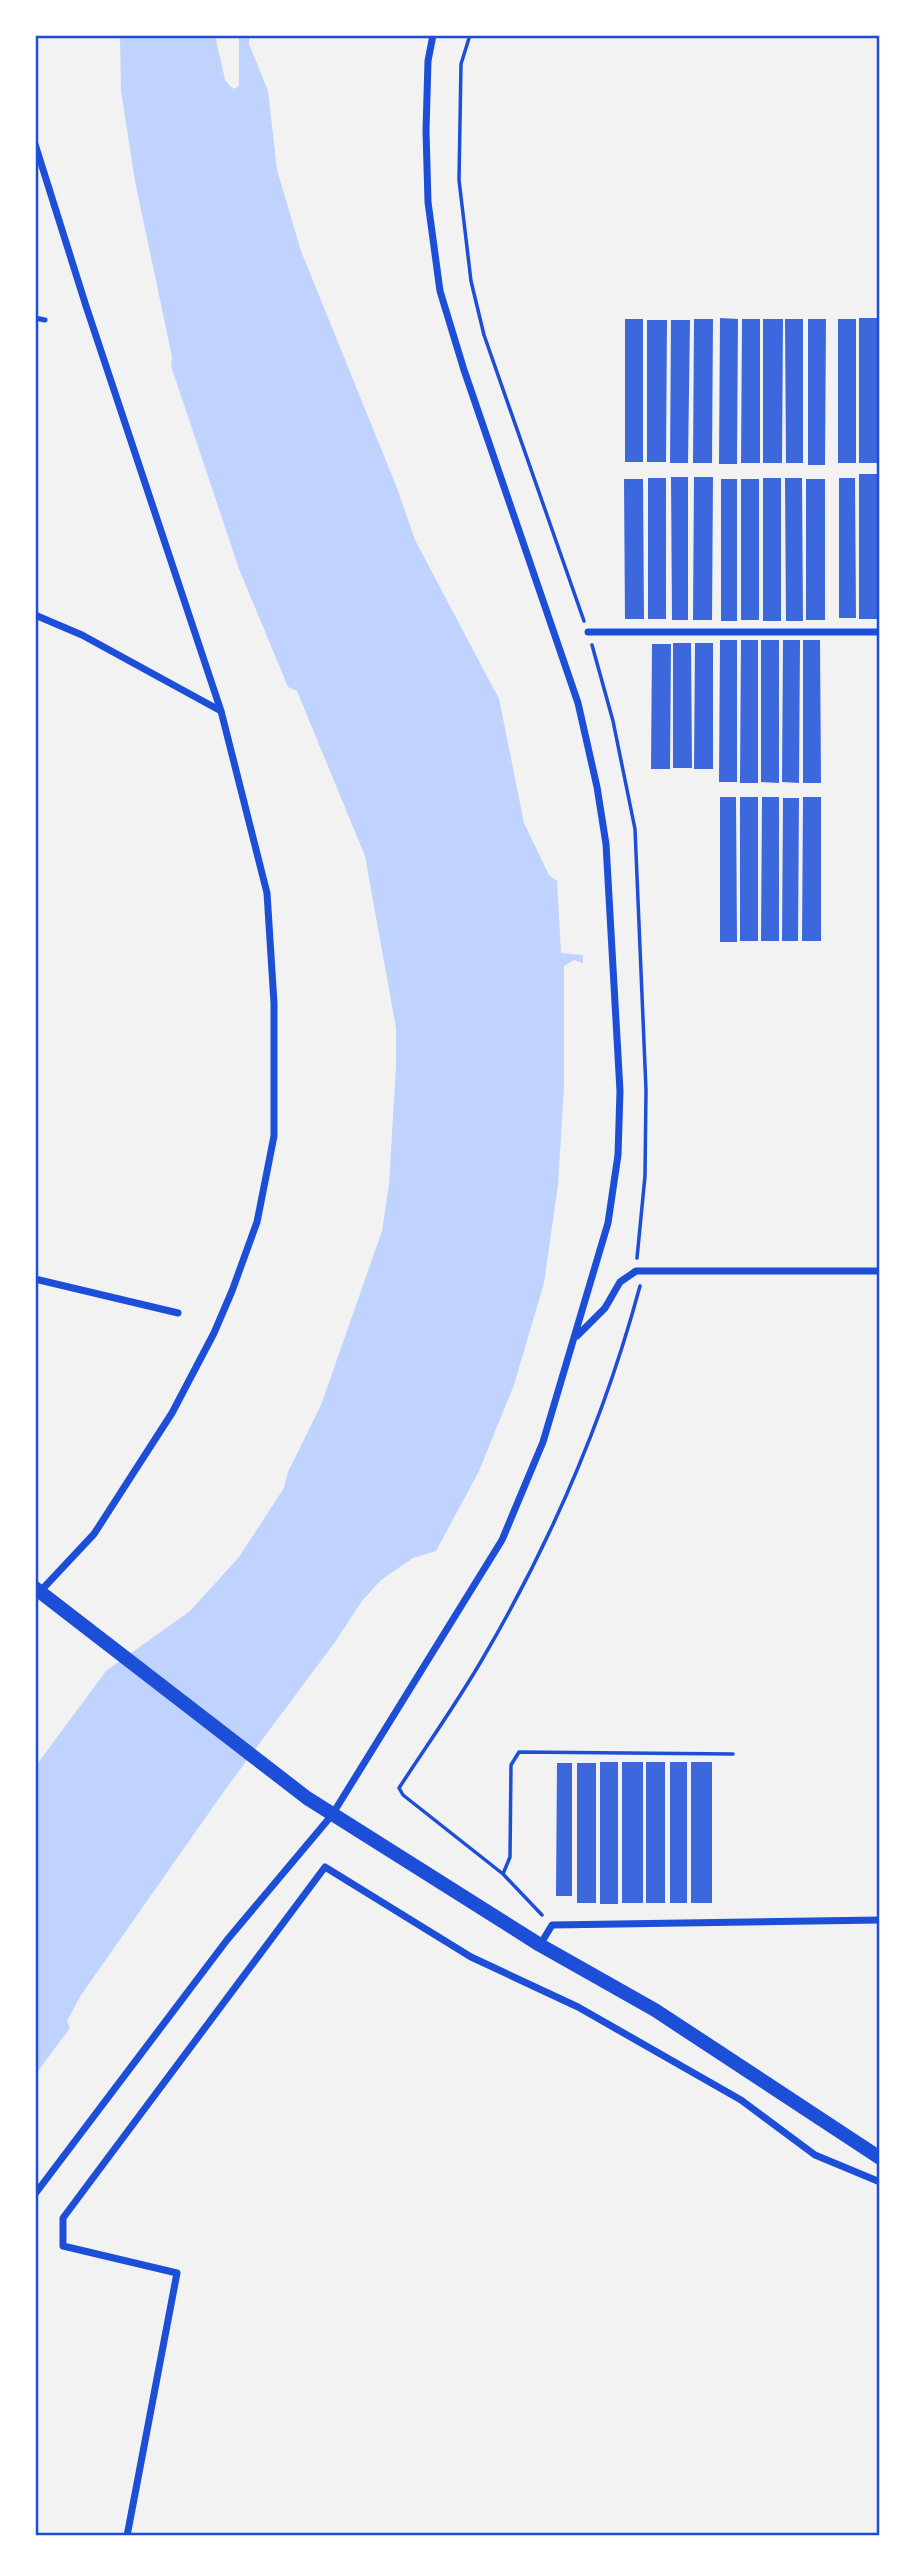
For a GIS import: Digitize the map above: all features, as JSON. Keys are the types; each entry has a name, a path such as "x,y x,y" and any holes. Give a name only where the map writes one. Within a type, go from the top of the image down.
{"main road":[{"path":"40,1594 332,1815 540,1945 655,2010 880,2158"}],"street":[{"path":"35,2194 227,1940 332,1815 502,1540 543,1442 608,1223 618,1155 620,1091 606,844 597,787 578,703 468,382 440,291 428,202 426,131 428,61 433,35"},
{"path":"35,144 221,711 267,893 274,1003 274,1136 257,1222 232,1291 214,1333 172,1413 94,1534 40,1594"},
{"path":"35,615 82,635 221,711"},
{"path":"588,632 880,632"},
{"path":"573,1339 604,1308 620,1282 636,1271 880,1271"},
{"path":"35,1279 178,1313"},
{"path":"127,2536 177,2273 63,2246 63,2217 325,1867 471,1957 578,2007 741,2100 816,2155 880,2182"},
{"path":"540,1945 552,1925 880,1920"}],"lane":[{"path":"35,318 45,320"}],"path":[{"path":"470,35 461,64 459,180 471,281 484,335 588,632 613,721 635,829 646,1090 645,1176 636,1271 641,1283 609,1385 560,1511 482,1660 399,1788 404,1795 503,1874 552,1925"},
{"path":"503,1874 510,1857 511,1765 519,1752 733,1754"}],"water":[{"path":"120,35 215,35 225,80 233,89 239,86 239,35 249,35 249,44 268,91 277,170 301,251 397,488 415,540 499,699 524,823 549,875 557,881 561,953 583,955 583,963 574,960 564,966 564,1087 558,1185 544,1283 514,1385 479,1471 436,1551 413,1558 381,1580 362,1601 81,1995 67,2021 70,2028 35,2075 35,1767 106,1671 190,1611 239,1557 284,1488 288,1472 321,1405 382,1231 389,1184 396,1067 396,1028 365,856 297,691 288,687 239,569 171,366 172,357 135,181 121,91"}],"building":[{"path":"720,318 738,319 737,464 719,464"},
{"path":"859,318 877,318 877,463 859,463"},
{"path":"625,319 643,319 643,462 625,462"},
{"path":"694,319 713,319 712,463 693,463"},
{"path":"742,319 760,319 760,463 741,463"},
{"path":"763,319 783,319 782,463 763,463"},
{"path":"785,319 803,319 803,463 786,463"},
{"path":"808,319 826,319 825,465 808,465"},
{"path":"838,319 856,319 856,463 838,463"},
{"path":"647,320 667,320 666,462 647,462"},
{"path":"671,320 690,320 688,463 670,463"},
{"path":"859,474 877,474 877,619 859,619"},
{"path":"671,477 688,477 688,620 672,620"},
{"path":"694,477 713,477 712,620 693,620"},
{"path":"648,478 666,478 666,619 648,619"},
{"path":"763,478 781,478 781,621 763,621"},
{"path":"785,478 802,478 803,621 786,621"},
{"path":"839,478 855,478 856,618 839,618"},
{"path":"624,479 643,479 644,619 625,619"},
{"path":"721,479 737,479 737,621 721,621"},
{"path":"741,479 759,479 759,620 741,620"},
{"path":"806,479 825,479 825,620 806,620"},
{"path":"720,640 737,640 737,782 719,782"},
{"path":"741,640 758,640 758,783 740,783"},
{"path":"761,640 779,640 779,783 761,782"},
{"path":"783,640 800,640 799,783 782,782"},
{"path":"803,640 820,640 821,783 803,783"},
{"path":"673,643 691,643 692,768 673,768"},
{"path":"695,643 713,643 713,769 694,769"},
{"path":"652,644 671,644 670,769 651,769"},
{"path":"720,797 736,797 737,942 720,942"},
{"path":"740,797 758,797 758,941 740,941"},
{"path":"762,797 779,797 779,941 761,941"},
{"path":"803,797 821,797 821,941 802,941"},
{"path":"783,798 799,798 798,941 782,941"},
{"path":"600,1762 618,1762 618,1904 600,1904"},
{"path":"622,1762 643,1762 643,1903 622,1903"},
{"path":"646,1762 665,1762 665,1903 646,1903"},
{"path":"670,1762 687,1762 687,1903 670,1903"},
{"path":"691,1762 712,1762 712,1903 691,1903"},
{"path":"557,1763 572,1763 572,1896 556,1896"},
{"path":"577,1763 596,1763 596,1903 577,1903"}]}
